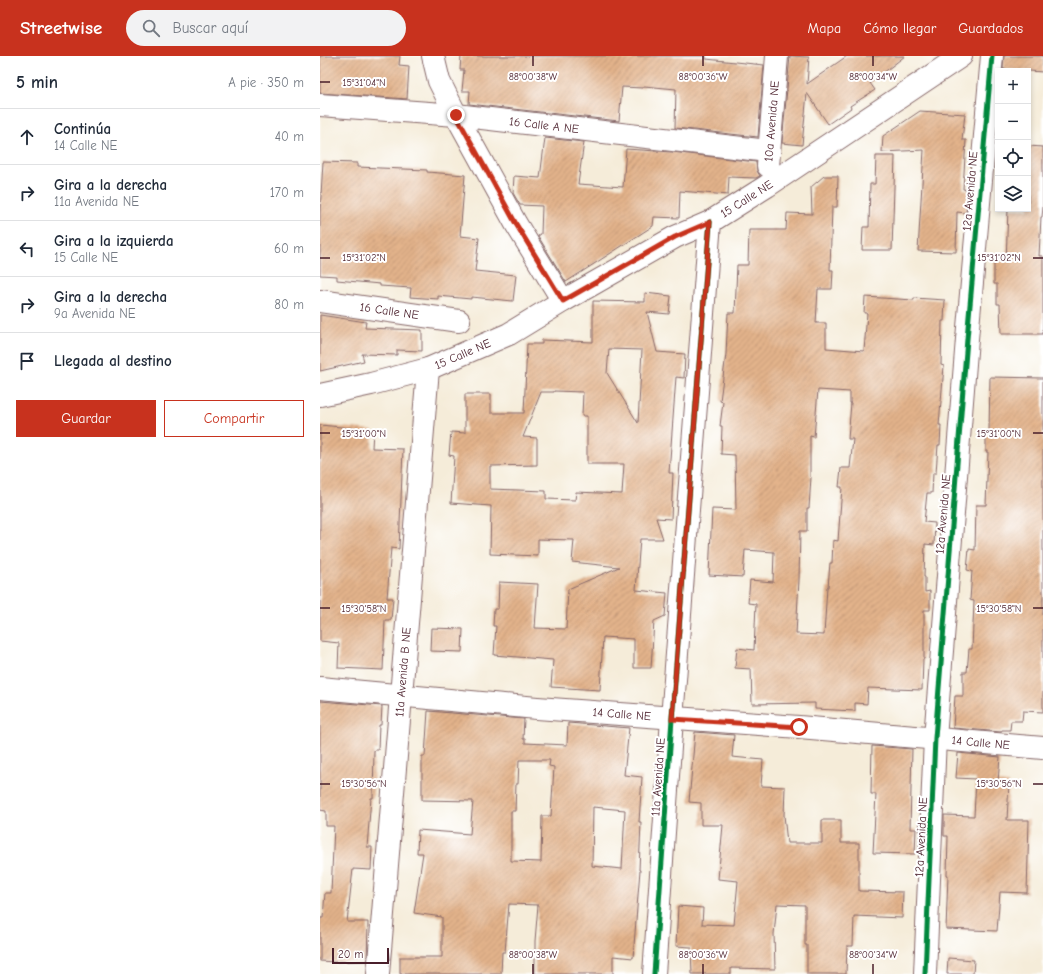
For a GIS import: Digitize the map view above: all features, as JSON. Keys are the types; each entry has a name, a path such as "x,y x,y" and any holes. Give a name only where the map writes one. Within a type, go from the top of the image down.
{"street":[{"path":"433,56 439,81 456,115 516,224 563,301"},
{"name":"10a Avenida NE","path":"767,186 768,151 777,56"},
{"name":"15 Calle NE","path":"320,395 371,384 428,369 509,334 563,301 675,237 710,222 767,186 961,56"},
{"name":"12a Avenida NE","path":"925,974 935,738 966,347 992,56"},
{"name":"16 Calle A NE","path":"320,104 456,115 768,151"},
{"name":"11a Avenida NE","path":"654,974 710,222"},
{"name":"16 Calle NE","path":"320,301 459,321"},
{"name":"11a Avenida B NE","path":"378,974 428,369"},
{"name":"14 Calle NE","path":"320,688 672,719 799,727 1043,748"}],"building":[{"path":"320,56 400,56 399,65 409,66 407,99 320,93"},
{"path":"461,56 706,56 706,59 764,65 758,137 675,128 676,89 644,86 643,88 622,87 619,121 469,104 470,91 462,91 464,70 460,70"},
{"path":"790,56 809,57 807,84 847,56 905,56 870,83 875,90 850,106 851,108 828,124 807,93 802,145 782,143"},
{"path":"1004,56 1043,56 1043,72 1031,71 1031,68 1003,68"},
{"path":"920,111 965,114 962,140 966,140 963,189 968,190 966,213 957,212 956,252 918,251 924,150 882,152 883,136"},
{"path":"545,138 584,142 578,184 623,187 626,149 672,152 756,162 757,171 760,176 756,178 729,177 728,195 680,191 679,218 654,217 653,226 566,282 538,236 541,234 542,206 520,205 513,193 514,176 540,178"},
{"path":"1031,146 1043,147 1043,207 1039,256 1043,256 1043,334 1001,334 1000,304 997,304 997,284 994,284 994,261 1006,262 1008,212 1031,212"},
{"path":"876,156 895,156 892,250 862,250 863,227 869,227 870,184 875,184"},
{"path":"323,162 357,163 357,167 427,170 427,172 465,175 460,236 479,238 475,271 516,275 513,301 471,297 471,299 438,296 438,299 410,297 411,288 380,286 380,284 337,280 337,276 320,275 320,212"},
{"path":"824,176 838,176 837,207 832,207 830,270 833,270 832,289 818,289 816,323 826,323 826,348 864,351 867,313 864,313 865,297 945,300 944,321 942,321 941,365 944,366 939,425 941,425 940,445 938,445 936,473 933,473 932,493 927,493 924,522 935,523 934,545 925,544 925,592 930,591 930,610 924,610 924,659 922,690 868,688 867,704 855,703 855,711 815,709 815,703 752,704 751,669 735,668 737,648 754,650 756,604 748,603 750,580 773,582 774,552 745,550 743,577 709,575 712,509 736,510 735,455 721,454 722,426 720,426 723,402 720,401 726,354 728,313 735,313 737,265 748,265 749,230 786,230 787,213 812,214 811,187","holes":["818,390 850,392 851,403 848,439 853,439 850,468 841,468 839,487 842,487 838,541 833,540 832,563 830,563 827,587 824,635 796,634 800,531 807,531 807,508 809,508 811,477 810,436 814,437"]},
{"path":"645,293 671,296 669,314 647,312 657,352 685,354 684,378 676,377 669,473 673,473 671,519 656,518 663,539 640,539 636,590 667,593 665,616 654,621 651,668 634,668 634,639 603,637 600,690 551,687 553,660 494,655 496,626 493,626 494,609 498,609 499,582 538,584 535,628 566,629 568,589 619,567 572,562 574,540 538,539 538,556 490,554 491,506 451,503 454,456 449,455 451,432 465,433 465,394 491,394 491,413 524,413 527,344 542,344 542,340 593,342 593,301 645,302","holes":["609,349 642,350 638,423 607,373","541,392 583,392 582,416 587,416 587,464 624,464 622,494 576,492 575,500 546,499 546,491 490,489 490,466 537,465 537,438 523,437"]},
{"path":"320,315 366,322 365,328 422,330 422,351 397,350 397,355 362,354 364,361 320,371"},
{"path":"990,377 1043,378 1043,712 1023,711 1022,721 1011,721 1010,730 1002,730 1001,732 953,728 955,696 963,696 963,672 967,672 969,649 972,649 974,601 970,600 972,571 967,570 969,549 975,550 976,505 986,505 988,452 986,452 986,432 989,432"},
{"path":"320,425 373,430 372,448 403,449 399,549 391,548 387,598 393,598 391,620 385,620 383,670 338,668 339,643 320,641"},
{"path":"431,628 463,629 462,652 430,651"},
{"path":"320,701 382,706 381,725 379,725 378,750 374,750 373,798 371,798 367,847 372,847 371,870 353,869 347,922 368,922 367,961 320,961 320,918 323,918 325,893 331,893 334,826 326,826 326,811 320,810"},
{"path":"428,711 524,719 523,739 525,739 525,743 567,745 568,723 629,728 624,775 642,777 639,822 641,822 640,870 633,958 613,956 613,974 535,974 535,941 538,905 509,904 505,952 502,952 501,974 400,974 400,957 442,957 442,917 414,913 423,853 417,853 418,830 470,834 473,801 422,800 422,756 425,756","holes":["519,760 550,760 549,766 554,767 551,816 542,816 541,862 511,861 511,811 515,811","593,807 625,810 622,869 592,866"]},
{"path":"695,732 734,735 732,757 763,760 761,786 785,787 784,815 787,843 822,843 822,820 841,820 841,843 859,843 859,891 903,892 902,918 854,916 853,946 847,946 846,974 807,974 805,905 777,904 774,934 775,969 731,968 731,974 692,974 691,947 676,946 678,906 703,908 702,924 734,925 738,881 718,879 723,825 701,825 701,803 689,802"},
{"path":"872,746 912,749 910,829 916,829 915,854 873,853 876,794 871,794"},
{"path":"958,753 1000,757 998,782 1009,783 1007,820 1029,820 1027,893 1000,892 997,931 946,929 948,836 944,836 944,815 974,816 976,779 956,778"},
{"path":"948,958 974,960 973,974 947,974"}],"cycle path":[{"path":"925,974 935,738 967,339 992,56"},
{"path":"654,974 710,222"}],"route":[{"path":"456,115 516,224 563,301 675,237 710,222 672,719 799,727"}]}
